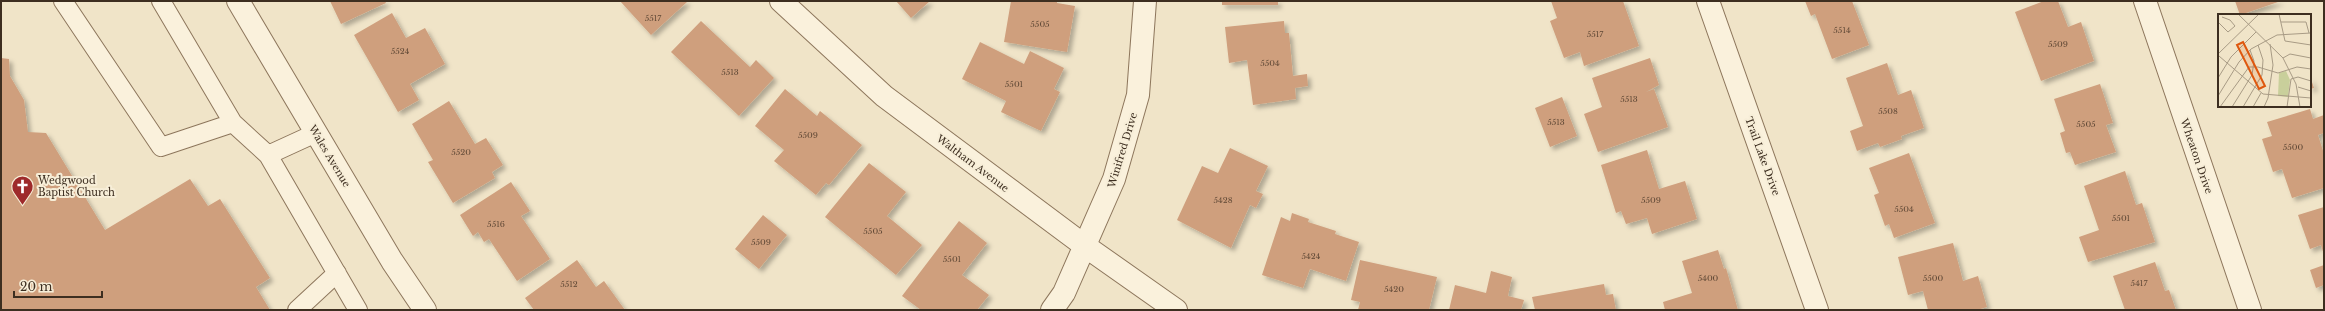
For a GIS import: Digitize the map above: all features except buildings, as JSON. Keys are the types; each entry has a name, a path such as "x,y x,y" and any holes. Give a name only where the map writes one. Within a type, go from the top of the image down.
{"street":[{"name":"Wales Avenue","path":"238,1 392,261 425,310"},
{"name":"Waltham Avenue","path":"781,1 884,96 1085,246 1176,310"},
{"name":"Winifred Drive","path":"1052,310 1064,294 1114,179 1138,95 1145,1"},
{"name":"Trail Lake Drive","path":"1708,1 1817,310"},
{"name":"Wheaton Drive","path":"2145,1 2250,310"}],"lane":[{"path":"63,1 161,147 233,123"},
{"path":"160,1 233,123 268,155 358,310"},
{"path":"268,155 316,133"},
{"path":"297,310 337,273"}],"place":[{"name":"Wedgwood Baptist Church","path":"22,206"}]}
